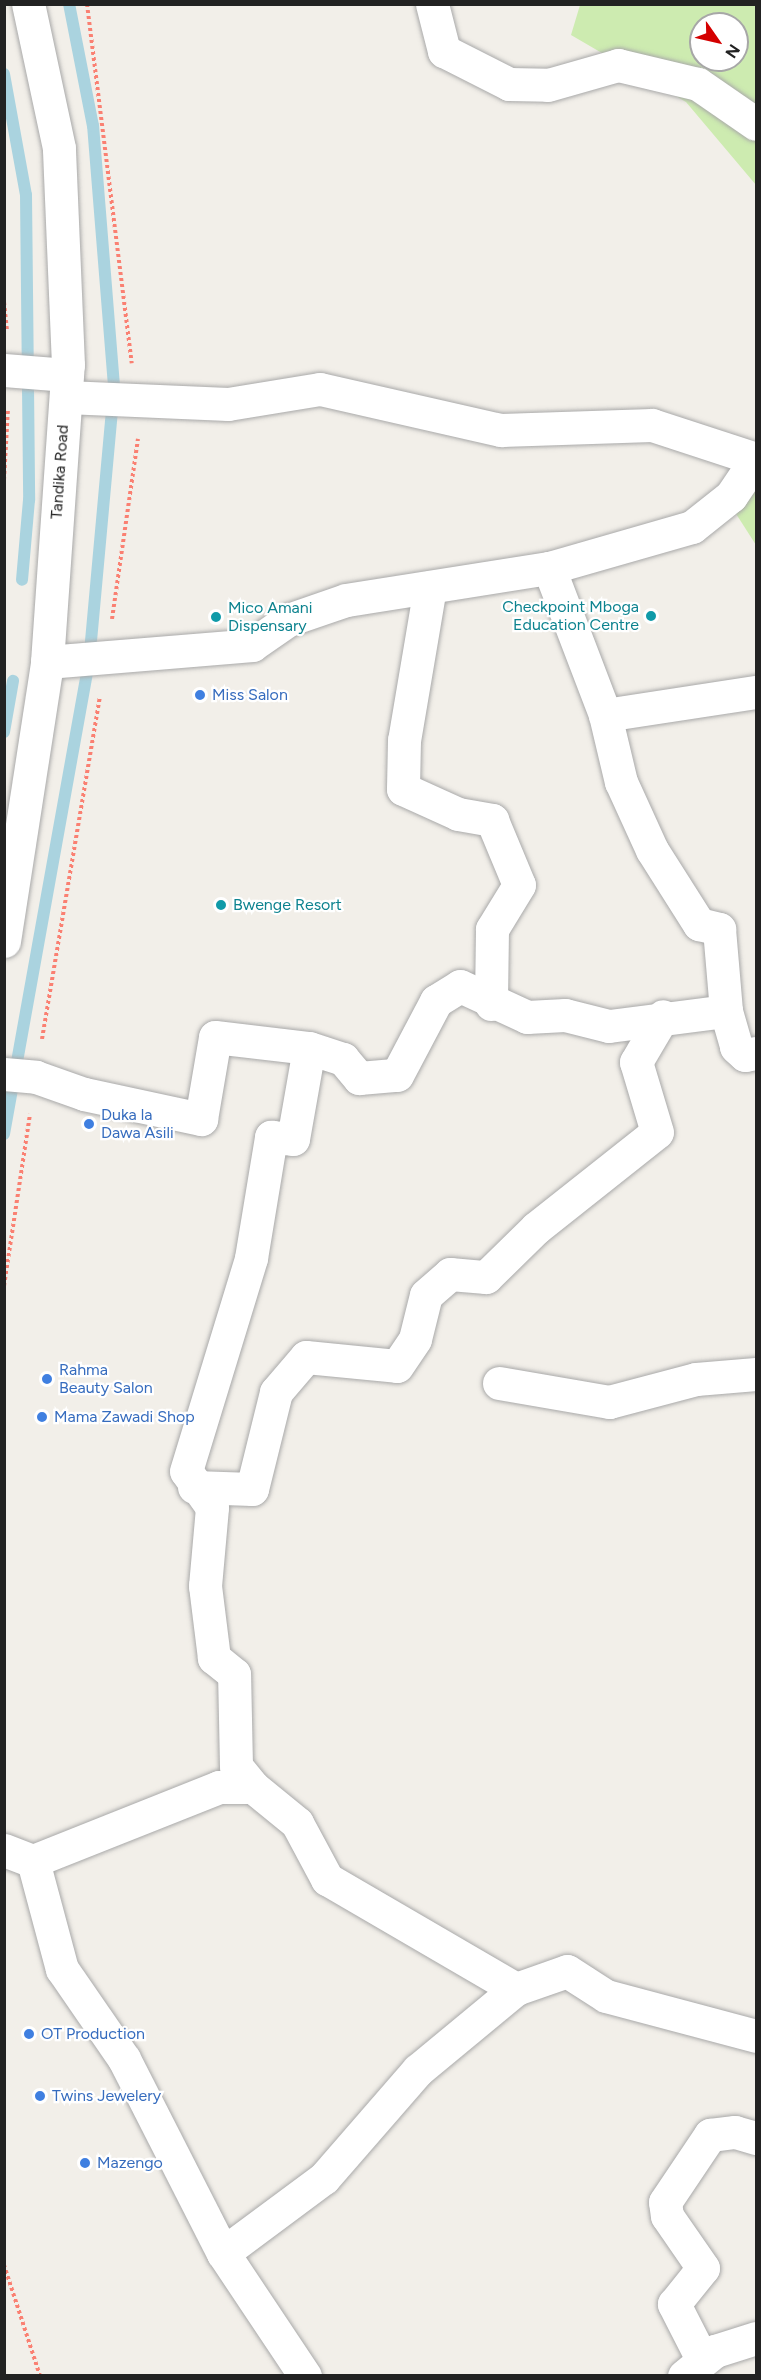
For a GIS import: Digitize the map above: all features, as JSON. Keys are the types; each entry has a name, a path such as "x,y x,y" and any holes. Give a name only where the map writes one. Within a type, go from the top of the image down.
{"street":[{"name":"Tandika Road","path":"4,941 12,830 47,662 66,386 60,148 28,4"},
{"path":"432,4 444,51 509,84 548,85 618,65 698,84 756,124"},
{"path":"4,369 66,386 228,404 320,389 501,430 652,425 756,459 731,496 692,527 549,568 346,600 288,620 252,645 47,662"},
{"path":"549,568 604,715 621,782 673,891 699,924 719,929 726,1011 736,1047 745,1055 756,1053"},
{"path":"430,587 410,700 403,789 458,814 492,820 519,885 492,929 491,1004"},
{"path":"604,715 756,692"},
{"path":"4,1074 36,1077 84,1094 201,1119 215,1037 309,1048 343,1059 358,1078 397,1075 436,1001 460,986 491,1004 527,1017 566,1015 609,1026 663,1016 726,1011"},
{"path":"194,1487 252,1489 276,1392 306,1357 397,1366 415,1339 426,1295 450,1274 486,1277 536,1228 657,1132 636,1062 663,1016"},
{"path":"309,1048 293,1139 272,1137 251,1258 186,1471 194,1487 212,1506 206,1586 214,1658 234,1674 236,1766 253,1787 297,1823 327,1879 516,1989"},
{"path":"499,1383 609,1402 696,1379 756,1374"},
{"path":"253,1787 219,1787 19,1856 62,1969 124,2059 223,2253 305,2376"},
{"path":"223,2253 324,2178 418,2070 516,1989 567,1971 606,1996 756,2036"},
{"path":"756,2138 735,2132 710,2135 665,2202 667,2216 703,2268 674,2304 693,2367 756,2338"}],"path":[{"path":"4,2265 40,2376"}],"green space":[{"path":"580,5 756,5 756,185 686,102 571,35"},
{"path":"756,450 756,545 724,495"}],"waterway":[{"path":"4,1134 89,663 114,386 93,126 69,4"},
{"path":"4,74 26,195 29,500 22,580"},
{"path":"4,732 13,681"}],"place":[{"name":"Checkpoint Mboga Education Centre","path":"651,616"},
{"name":"Mico Amani Dispensary","path":"216,617"},
{"name":"Miss Salon","path":"200,695"},
{"name":"Bwenge Resort","path":"221,905"},
{"name":"Duka la Dawa Asili","path":"89,1124"},
{"name":"Rahma Beauty Salon","path":"47,1379"},
{"name":"Mama Zawadi Shop","path":"42,1417"},
{"name":"OT Production","path":"29,2034"},
{"name":"Twins Jewelery","path":"40,2096"},
{"name":"Mazengo","path":"85,2163"}]}
